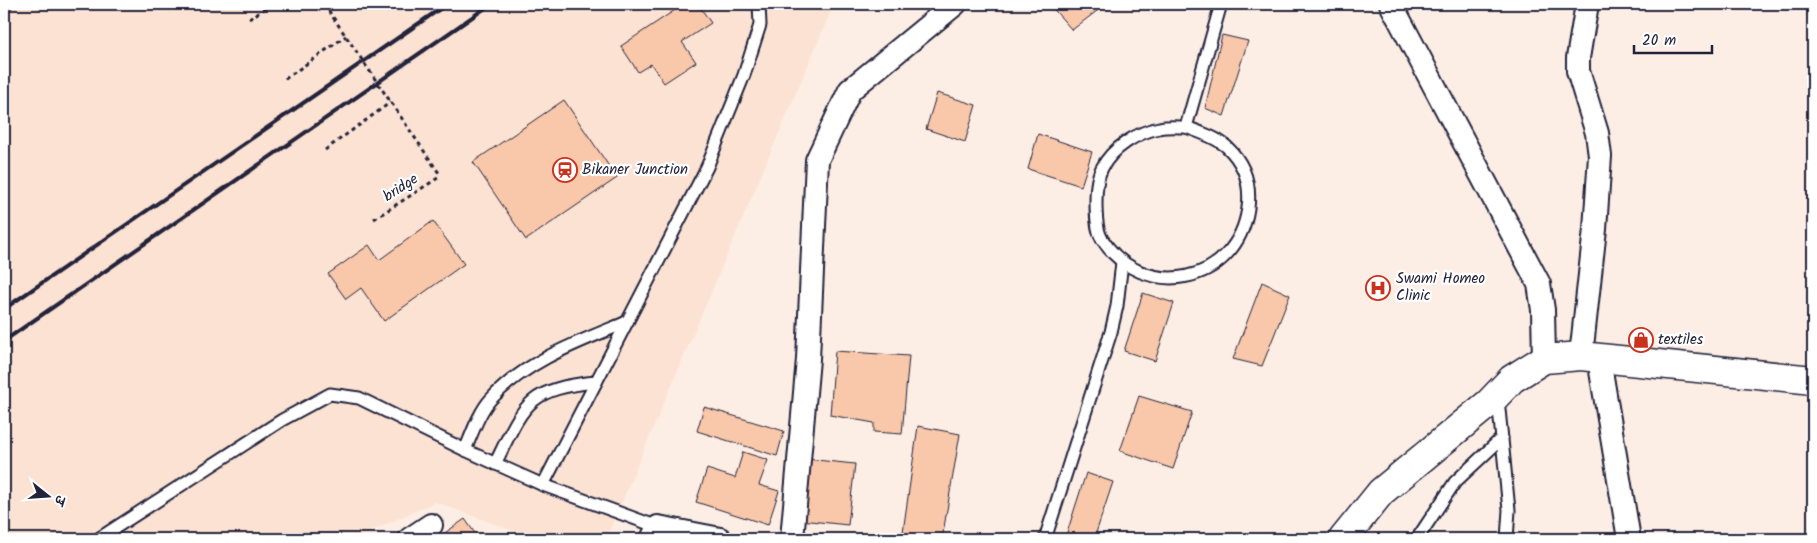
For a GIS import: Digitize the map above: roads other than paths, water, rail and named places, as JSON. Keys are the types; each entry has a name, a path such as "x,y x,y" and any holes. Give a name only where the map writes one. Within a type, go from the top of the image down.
{"street":[{"path":"792,539 808,360 817,160 850,90 955,4"},
{"path":"1391,4 1538,284 1543,310 1544,359"},
{"path":"1587,4 1578,58 1578,71 1597,133 1600,156 1590,358 1629,539"},
{"path":"1343,539 1381,492 1497,394 1512,378 1544,359 1590,358 1813,380"},
{"path":"410,539 431,525"},
{"path":"655,533 720,539"}],"lane":[{"path":"543,485 707,167 725,128 760,25 759,4"},
{"path":"1186,127 1221,4"},
{"path":"1186,127 1226,146 1247,174 1250,193 1246,223 1239,238 1226,257 1201,274 1159,277 1122,262 1101,238 1096,211 1096,191 1102,168 1120,147 1140,135 1159,128 1186,127"},
{"path":"1045,539 1111,332 1118,306 1122,262"},
{"path":"465,450 490,400 519,374 558,351 627,322"},
{"path":"495,464 526,405 545,392 565,385 596,382"},
{"path":"98,539 282,420 330,394 359,398 495,464 655,533"},
{"path":"1497,394 1509,510 1507,539"},
{"path":"1417,539 1455,482 1502,438"}],"railway":[{"path":"4,309 447,4"},
{"path":"4,341 491,4"}],"place":[{"name":"Bikaner Junction","path":"565,170"},
{"name":"Swami Homeo Clinic","path":"1378,288"},
{"name":"textiles","path":"1641,340"}]}
